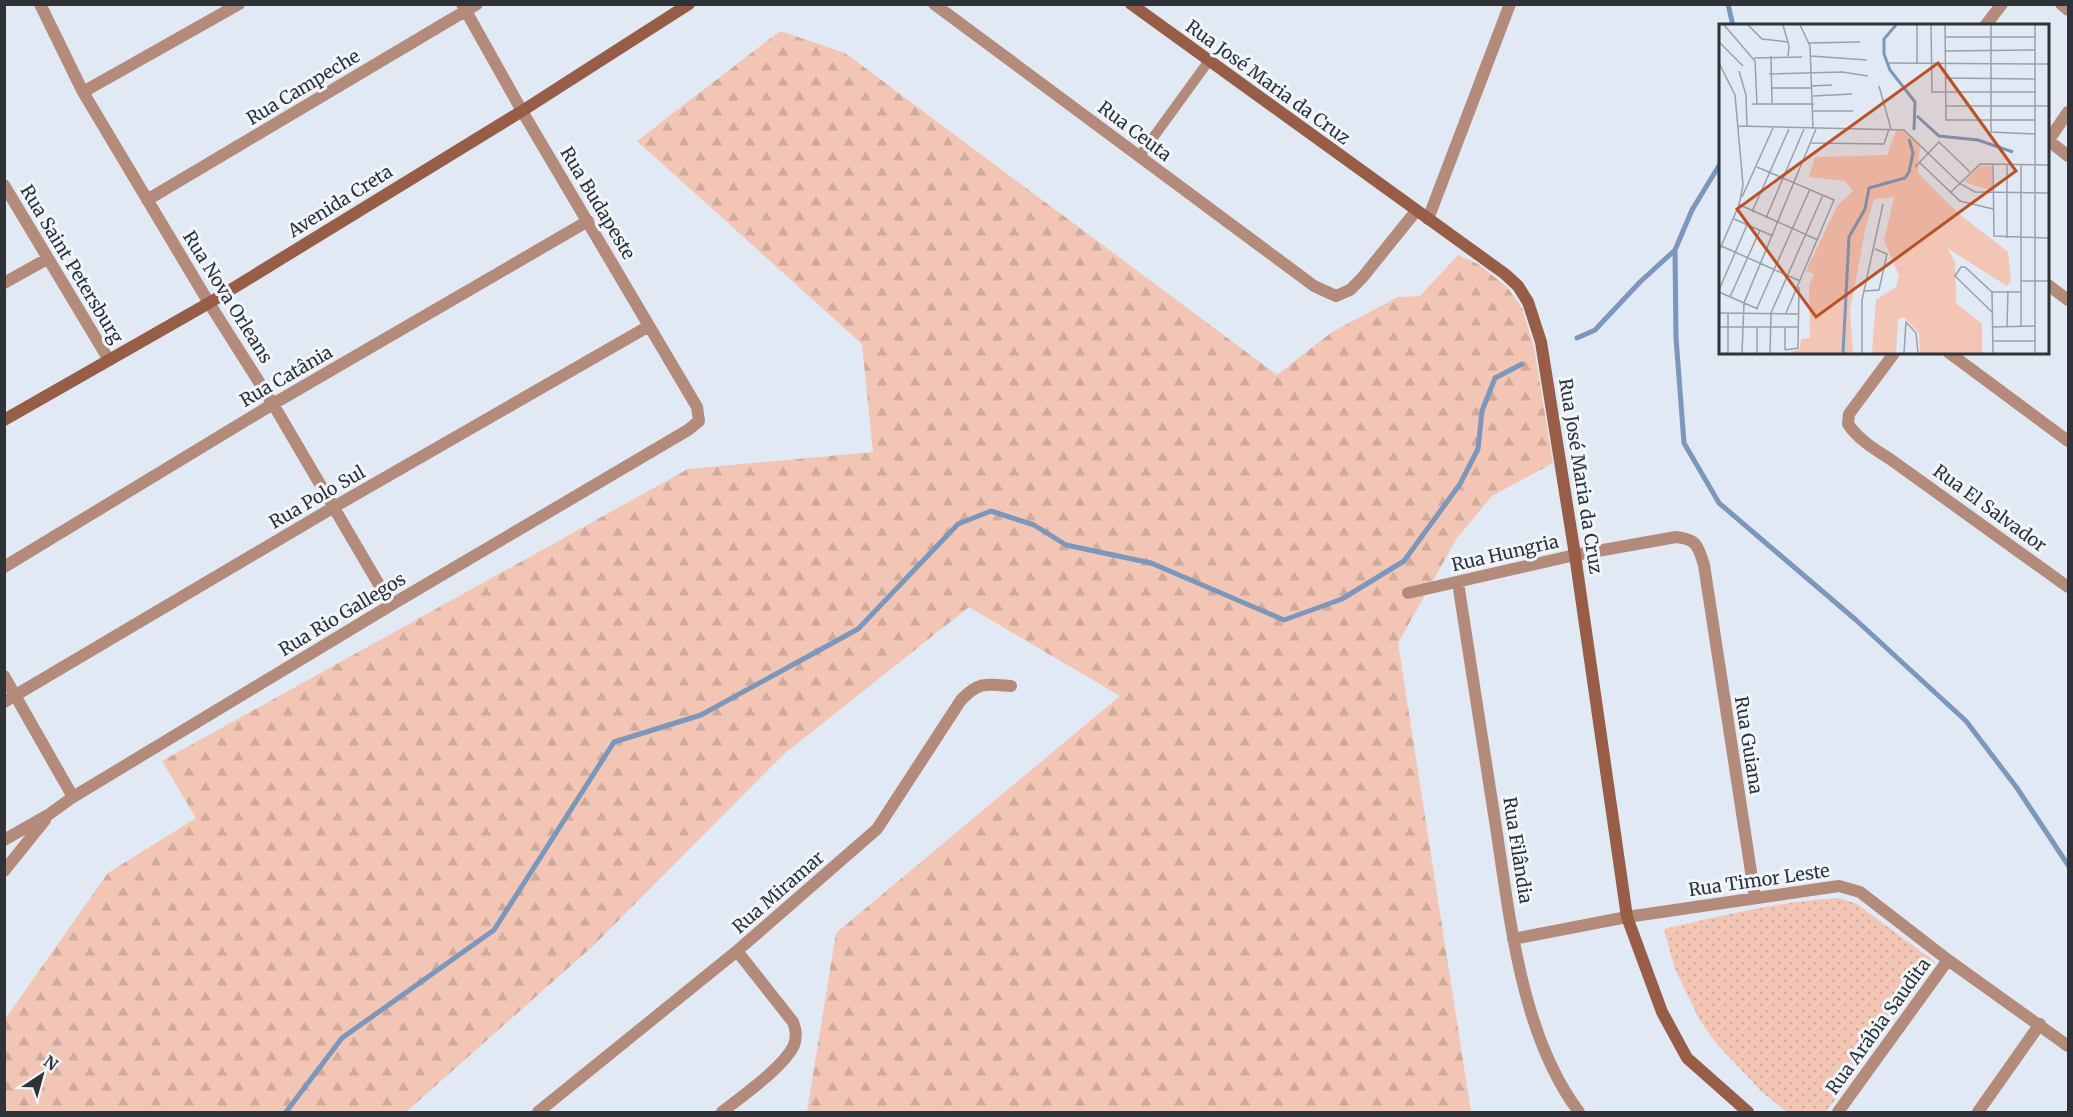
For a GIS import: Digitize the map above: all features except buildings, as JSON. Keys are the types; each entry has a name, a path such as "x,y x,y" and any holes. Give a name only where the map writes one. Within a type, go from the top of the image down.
{"street":[{"name":"Rua Nova Orleans","path":"40,4 84,92 147,200 273,404 391,605"},
{"path":"84,92 239,4"},
{"name":"Avenida Creta","path":"4,420 209,303 522,111 689,4"},
{"name":"Rua Ceuta","path":"934,4 1314,286 1336,296 1350,290 1379,258 1416,210"},
{"name":"Rua José Maria da Cruz","path":"1131,4 1208,62 1505,274 1518,286 1528,302 1541,342 1575,555 1627,917 1662,1012 1687,1058 1748,1113"},
{"path":"1428,219 1510,4"},
{"path":"1987,24 2002,4"},
{"path":"2061,4 2068,10"},
{"name":"Rua Budapeste","path":"468,7 522,111 697,407 699,421"},
{"name":"Rua Campeche","path":"147,200 468,7"},
{"path":"2049,139 2068,112"},
{"path":"2049,141 2068,156"},
{"name":"Rua Saint Petersburg","path":"4,185 109,360"},
{"name":"Rua Catânia","path":"4,567 273,404 588,221"},
{"path":"4,283 47,259"},
{"path":"2049,286 2068,300"},
{"name":"Rua Polo Sul","path":"10,699 334,507 649,326"},
{"name":"Rua El Salvador","path":"1893,354 1857,401 1849,414 1848,424 1865,443 2068,587"},
{"path":"1951,354 2068,441"},
{"name":"Rua Rio Gallegos","path":"4,840 391,605 688,430 699,421"},
{"name":"Rua Hungria","path":"1408,593 1575,555 1676,537 1688,538 1695,542 1704,565 1708,597"},
{"name":"Rua Filândia","path":"1458,582 1513,939 1529,1009 1569,1098 1579,1113"},
{"name":"Rua Guiana","path":"1708,597 1755,898"},
{"path":"4,676 10,699 73,797"},
{"name":"Rua Miramar","path":"538,1113 737,951 877,829 960,700 972,688 984,684 1011,686"},
{"path":"4,871 48,815"},
{"name":"Rua Timor Leste","path":"1513,939 1627,917 1839,886 1860,892 1948,960 2068,1046"},
{"path":"722,1113 782,1063 793,1046 796,1033 793,1022 737,951"},
{"name":"Rua Arábia Saudita","path":"1838,1113 1948,960"},
{"path":"1978,1113 2040,1024"}],"lane":[{"path":"1139,157 1208,62"}],"green space":[{"path":"780,31 845,53 1277,375 1332,332 1398,297 1420,296 1458,255 1478,264 1507,287 1522,308 1534,347 1553,463 1492,496 1457,538 1398,643 1471,1112 807,1112 836,933 1120,696 969,607 784,754 594,945 406,1112 5,1112 5,1019 108,873 196,818 162,761 688,469 873,452 862,344 637,141"},
{"path":"1839,898 1857,904 1935,962 1826,1112 1787,1112 1762,1092 1716,1043 1699,1019 1675,969 1664,929 1773,906"}],"waterway":[{"path":"1728,4 1733,24"},
{"path":"1577,338 1595,330 1640,282 1675,250 1692,210 1719,166"},
{"path":"1675,250 1676,338 1684,443 1719,503 1856,620 1966,721 2017,788 2068,865"},
{"path":"286,1112 342,1038 494,930 614,742 701,715 858,629 958,524 991,511 1034,525 1066,545 1151,563 1284,620 1342,599 1404,561 1460,484 1478,449 1482,411 1495,378 1522,364"}]}
